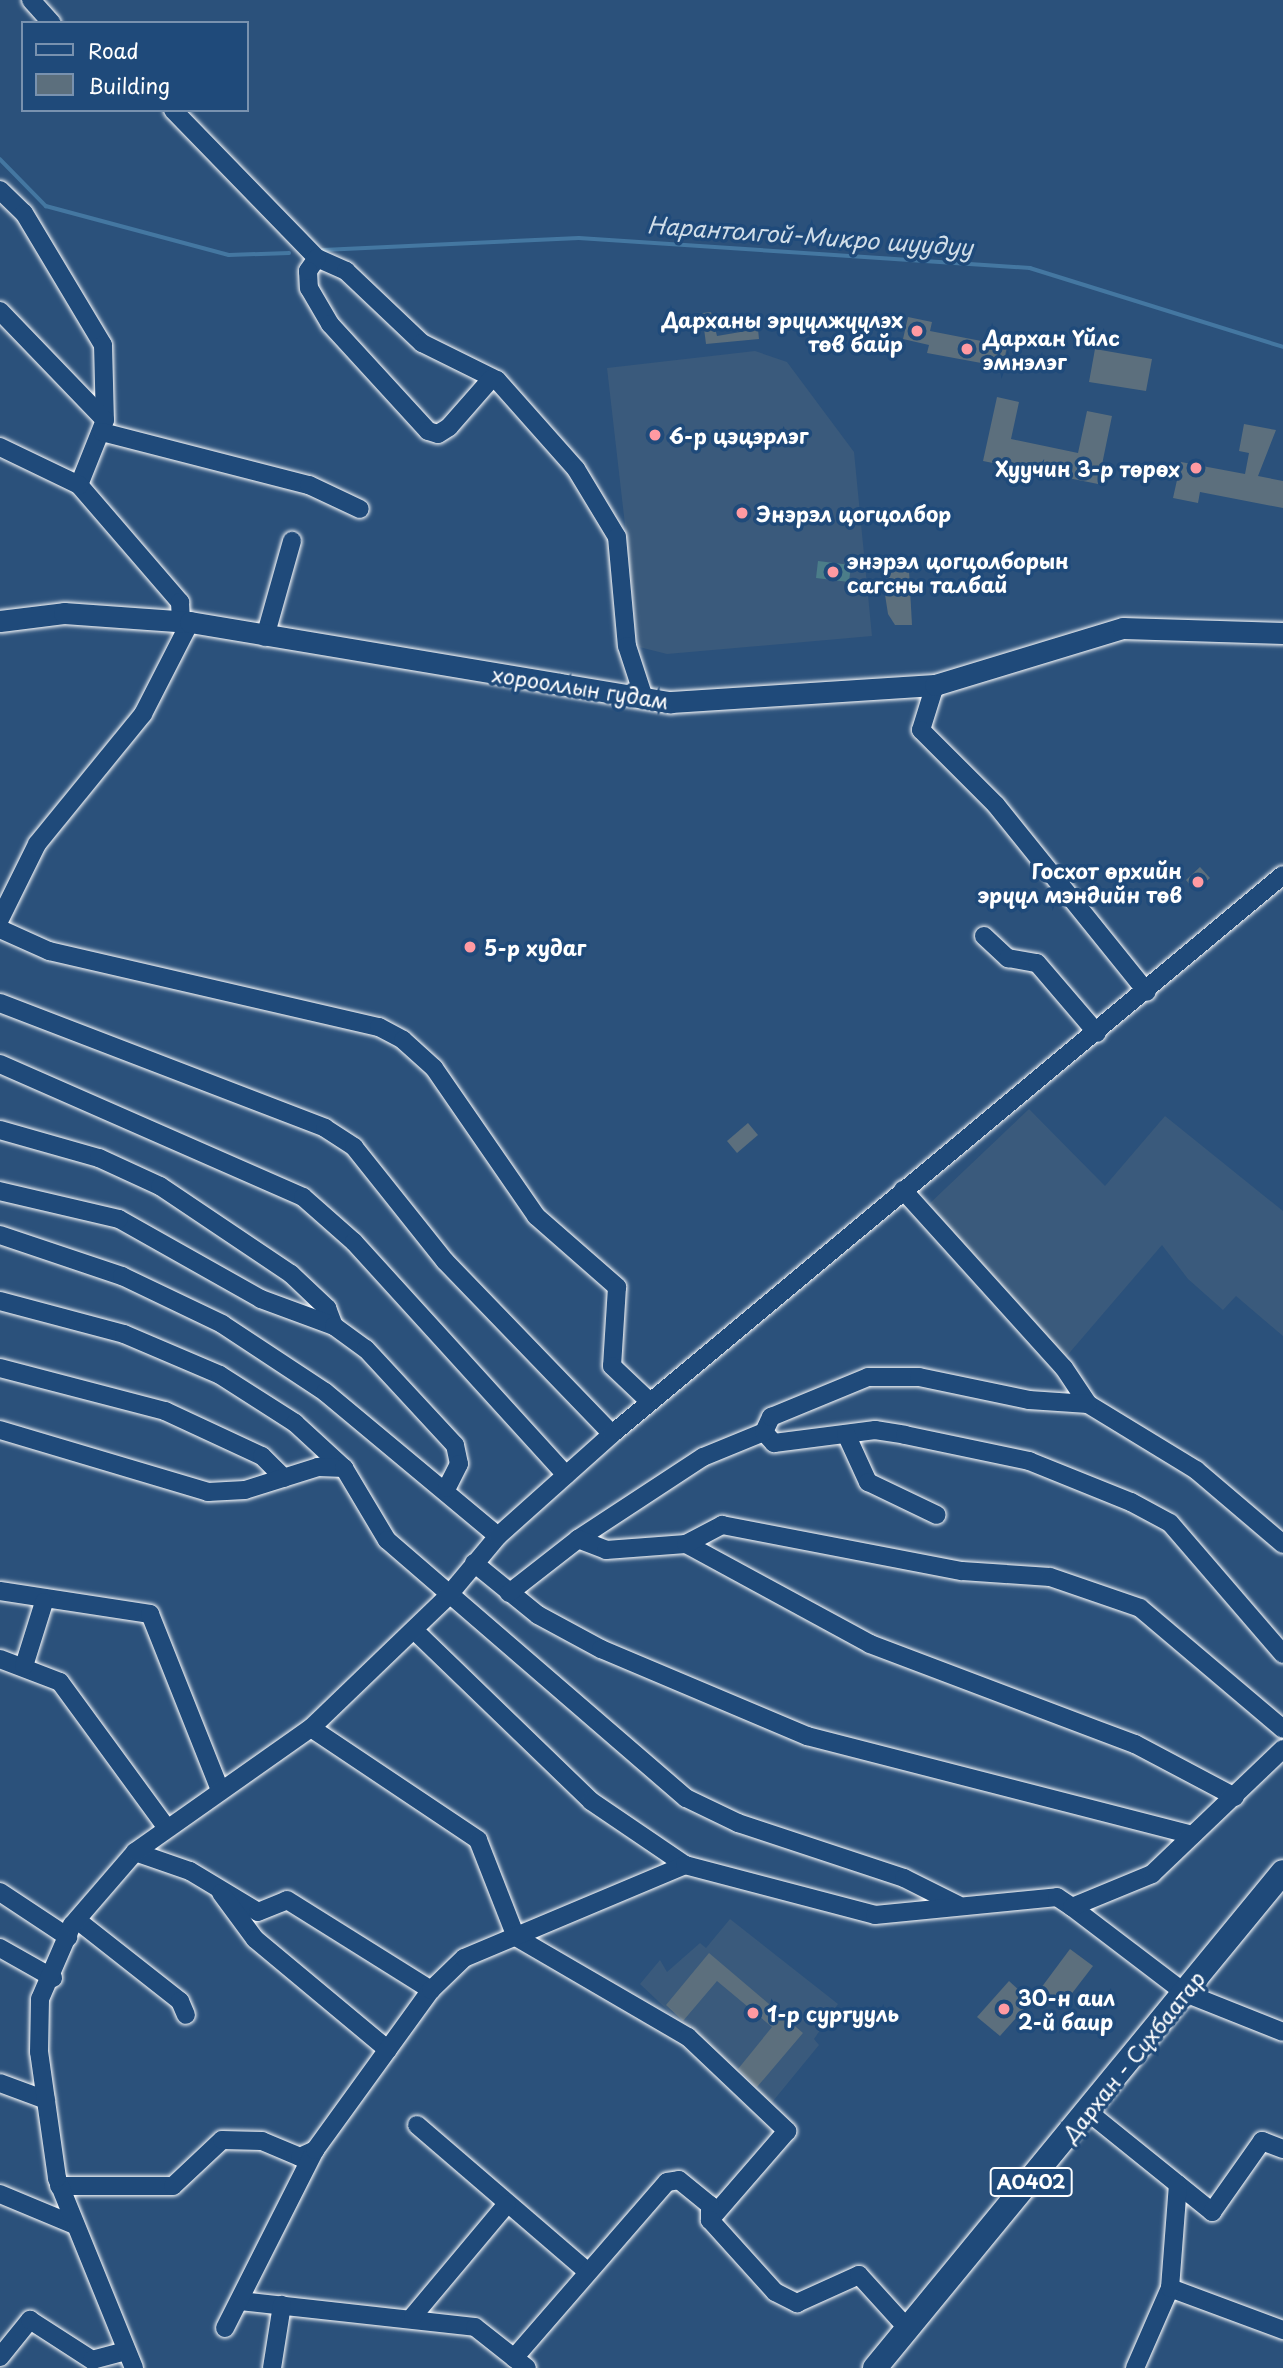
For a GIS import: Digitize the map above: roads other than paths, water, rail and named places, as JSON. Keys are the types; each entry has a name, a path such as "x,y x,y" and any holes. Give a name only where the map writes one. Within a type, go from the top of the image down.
{"highway":[{"name":"Дархан - Сүхбаатар","path":"875,2368 1283,1872"}],"main road":[{"name":"хорооллын гудам","path":"0,621 65,613 186,622 644,698 705,701 935,685 1123,628 1283,633"}],"street":[{"path":"31,0 50,21"},
{"path":"175,112 317,258 345,271 422,344 492,378 576,469 617,537 627,646 644,698"},
{"path":"0,190 24,213 103,345 104,426 79,485"},
{"path":"317,258 308,271 309,288 330,324 428,431 438,434 449,427 492,378"},
{"path":"0,311 104,426 309,485 360,509"},
{"path":"0,447 79,485 180,602 186,622 143,714 37,844 0,919"},
{"path":"265,637 292,541"},
{"path":"935,685 921,730 996,805 1147,992"},
{"path":"0,2357 30,2320 92,2360 130,2360 72,2224 59,2186 46,2100 40,1999 52,1978 76,1920 135,1852 166,1827 311,1728 447,1597 498,1536 612,1434 903,1189 1147,992 1283,875"},
{"path":"0,929 49,951 379,1027 403,1040 446,1084 536,1216 617,1287 612,1366 650,1402"},
{"path":"984,936 1008,958 1037,963 1097,1032"},
{"path":"0,1003 325,1128 354,1147 445,1261 612,1434"},
{"path":"0,1064 303,1197 354,1242 566,1475"},
{"path":"0,1130 99,1158 160,1186 291,1274 327,1308 334,1326"},
{"path":"903,1189 1064,1368 1087,1404 1196,1471 1283,1544"},
{"path":"0,1191 119,1219 261,1299 334,1326 366,1349 455,1445 459,1464 447,1488"},
{"path":"0,1235 183,1301 326,1392 447,1488 498,1536"},
{"path":"0,1301 124,1334 220,1375 295,1423 344,1468 387,1540 447,1597 687,1798 738,1823 904,1878 958,1905"},
{"path":"0,1368 166,1411 262,1456 284,1478"},
{"path":"509,1593 578,1539 703,1457 764,1432 771,1417 868,1377 919,1377 1029,1401 1087,1404"},
{"path":"0,1430 208,1492 284,1478 318,1466 344,1468"},
{"path":"764,1432 774,1443 875,1430 1029,1461 1131,1502 1170,1523 1283,1654"},
{"path":"846,1434 868,1482 937,1515"},
{"path":"578,1539 606,1550 686,1544 722,1525 923,1565 1091,1587 1140,1608 1283,1729"},
{"path":"686,1544 870,1644 1135,1744 1234,1797"},
{"path":"474,1563 538,1615 669,1682 807,1736 1193,1835"},
{"path":"0,1591 44,1602 116,1604 150,1614 220,1790"},
{"path":"24,1666 44,1602"},
{"path":"414,1630 592,1801 685,1866 875,1914 1057,1898 1185,1993 1283,2032"},
{"path":"0,1659 60,1682 166,1827"},
{"path":"311,1728 478,1840 516,1937 688,2037 786,2131 710,2220"},
{"path":"1072,1907 1152,1874 1283,1749"},
{"path":"135,1852 216,1887 258,1912 287,1900 431,1990"},
{"path":"225,2328 315,2150 431,1990 464,1958 685,1866"},
{"path":"216,1887 255,1940 388,2050"},
{"path":"0,1892 68,1937"},
{"path":"76,1920 180,2001 186,2015"},
{"path":"0,1948 52,1978"},
{"path":"0,2083 46,2100"},
{"path":"1087,2111 1212,2212 1262,2141 1283,2149"},
{"path":"417,2125 587,2271"},
{"path":"59,2186 173,2186 222,2140 262,2141 300,2158 315,2150"},
{"path":"240,2301 414,2316 475,2327 521,2363 587,2271 667,2182 679,2180 710,2205 710,2220 775,2292 797,2303 859,2275 908,2329"},
{"path":"1135,2368 1170,2288 1178,2185"},
{"path":"0,2194 72,2224"},
{"path":"414,2316 507,2204"},
{"path":"1170,2288 1283,2330"},
{"path":"272,2368 282,2305"}],"waterway":[{"name":"Нарантолгой-Микро шуудуу","path":"0,159 46,206 229,255 289,253"},
{"name":"Нарантолгой-Микро шуудуу","path":"323,250 579,238 1030,268 1283,347"}],"place":[{"name":"Дарханы эрүүлжүүлэх төв байр","path":"917,331"},
{"name":"Дархан Үйлс эмнэлэг","path":"967,349"},
{"name":"6-р цэцэрлэг","path":"655,435"},
{"name":"Хуучин 3-р төрөх","path":"1196,468"},
{"name":"Энэрэл цогцолбор","path":"742,513"},
{"name":"энэрэл цогцолборын сагсны талбай","path":"833,572"},
{"name":"Госхот өрхийн эрүүл мэндийн төв","path":"1198,882"},
{"name":"5-р худаг","path":"470,947"},
{"name":"30-н аил 2-й баир","path":"1004,2009"},
{"name":"1-р сургууль","path":"753,2013"}]}
